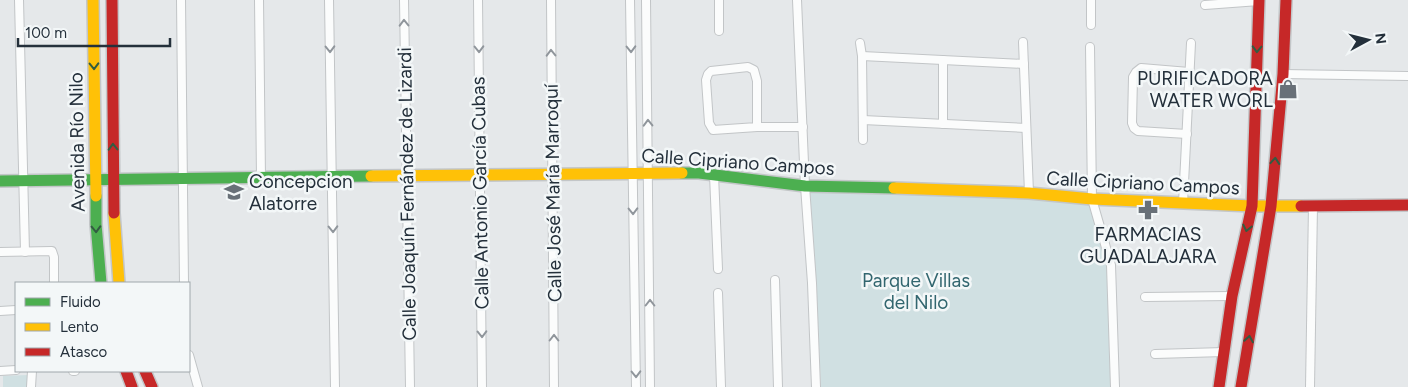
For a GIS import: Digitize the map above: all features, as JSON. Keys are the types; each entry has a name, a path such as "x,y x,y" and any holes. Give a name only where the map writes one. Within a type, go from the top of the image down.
{"street":[{"path":"19,0 25,252"},
{"name":"Avenida Río Nilo","path":"93,0 96,237 101,282"},
{"name":"Avenida Río Nilo","path":"112,0 113,180 115,245 119,282"},
{"path":"181,0 184,282"},
{"path":"259,0 261,178"},
{"path":"329,0 335,387"},
{"name":"Calle Joaquín Fernández de Lizardi","path":"404,0 410,387"},
{"name":"Calle Antonio García Cubas","path":"478,0 482,387"},
{"name":"Calle José María Marroquí","path":"551,0 554,387"},
{"path":"630,0 636,387"},
{"path":"646,0 650,387"},
{"path":"718,0 720,31"},
{"path":"797,0 816,387"},
{"path":"1091,0 1091,25"},
{"path":"1242,387 1270,206 1283,74 1286,0"},
{"path":"1204,5 1259,1 1252,206 1232,296 1219,387"},
{"path":"1023,42 1029,193"},
{"path":"860,43 862,56 863,140"},
{"path":"1183,203 1191,43"},
{"path":"1090,47 1092,199 1111,265 1114,387"},
{"path":"862,56 1024,64"},
{"path":"942,124 943,60"},
{"path":"757,127 757,81 754,70 748,67 715,69 711,71 706,80 709,123 713,130 757,127 803,127"},
{"path":"1186,134 1138,131 1134,128 1132,122 1133,77 1141,68 1190,72"},
{"path":"1283,74 1408,76"},
{"path":"863,120 1026,128"},
{"name":"Calle Cipriano Campos","path":"0,181 649,173 714,175 805,186 1029,193 1092,199 1183,203 1252,206 1408,206"},
{"path":"714,175 718,269"},
{"path":"1310,387 1313,206"},
{"path":"0,252 52,251 54,257 54,282"},
{"path":"775,280 778,387"},
{"path":"718,293 720,387"},
{"path":"1145,297 1232,296"},
{"path":"0,311 15,310"},
{"path":"1155,354 1224,352"},
{"path":"190,359 198,387"},
{"path":"0,371 15,370"},
{"path":"31,387 32,372"},
{"path":"126,372 132,387"},
{"path":"145,372 152,387"}],"green space":[{"name":"Parque Villas del Nilo","path":"810,190 1090,202 1109,262 1112,387 821,387"},
{"path":"28,375 29,387 3,387 3,376"}],"traffic: fast":[{"path":"682,173 699,173 805,186 894,188"},
{"path":"0,181 371,176"},
{"path":"96,196 96,224 101,282"}],"traffic: slow":[{"path":"93,0 96,196"},
{"path":"371,176 682,173"},
{"path":"894,188 1029,193 1092,199 1252,206 1301,206"},
{"path":"114,213 119,282"}],"traffic: jam":[{"path":"112,0 114,213"},
{"path":"1219,387 1232,296 1252,206 1259,0"},
{"path":"1241,387 1271,206 1283,74 1286,0"},
{"path":"1301,206 1408,205"},
{"path":"126,372 132,387"},
{"path":"145,372 152,387"}],"place":[{"name":"PURIFICADORA WATER WORL","path":"1288,89"},
{"name":"Concepcion Alatorre","path":"234,192"},
{"name":"FARMACIAS GUADALAJARA","path":"1148,210"}]}
